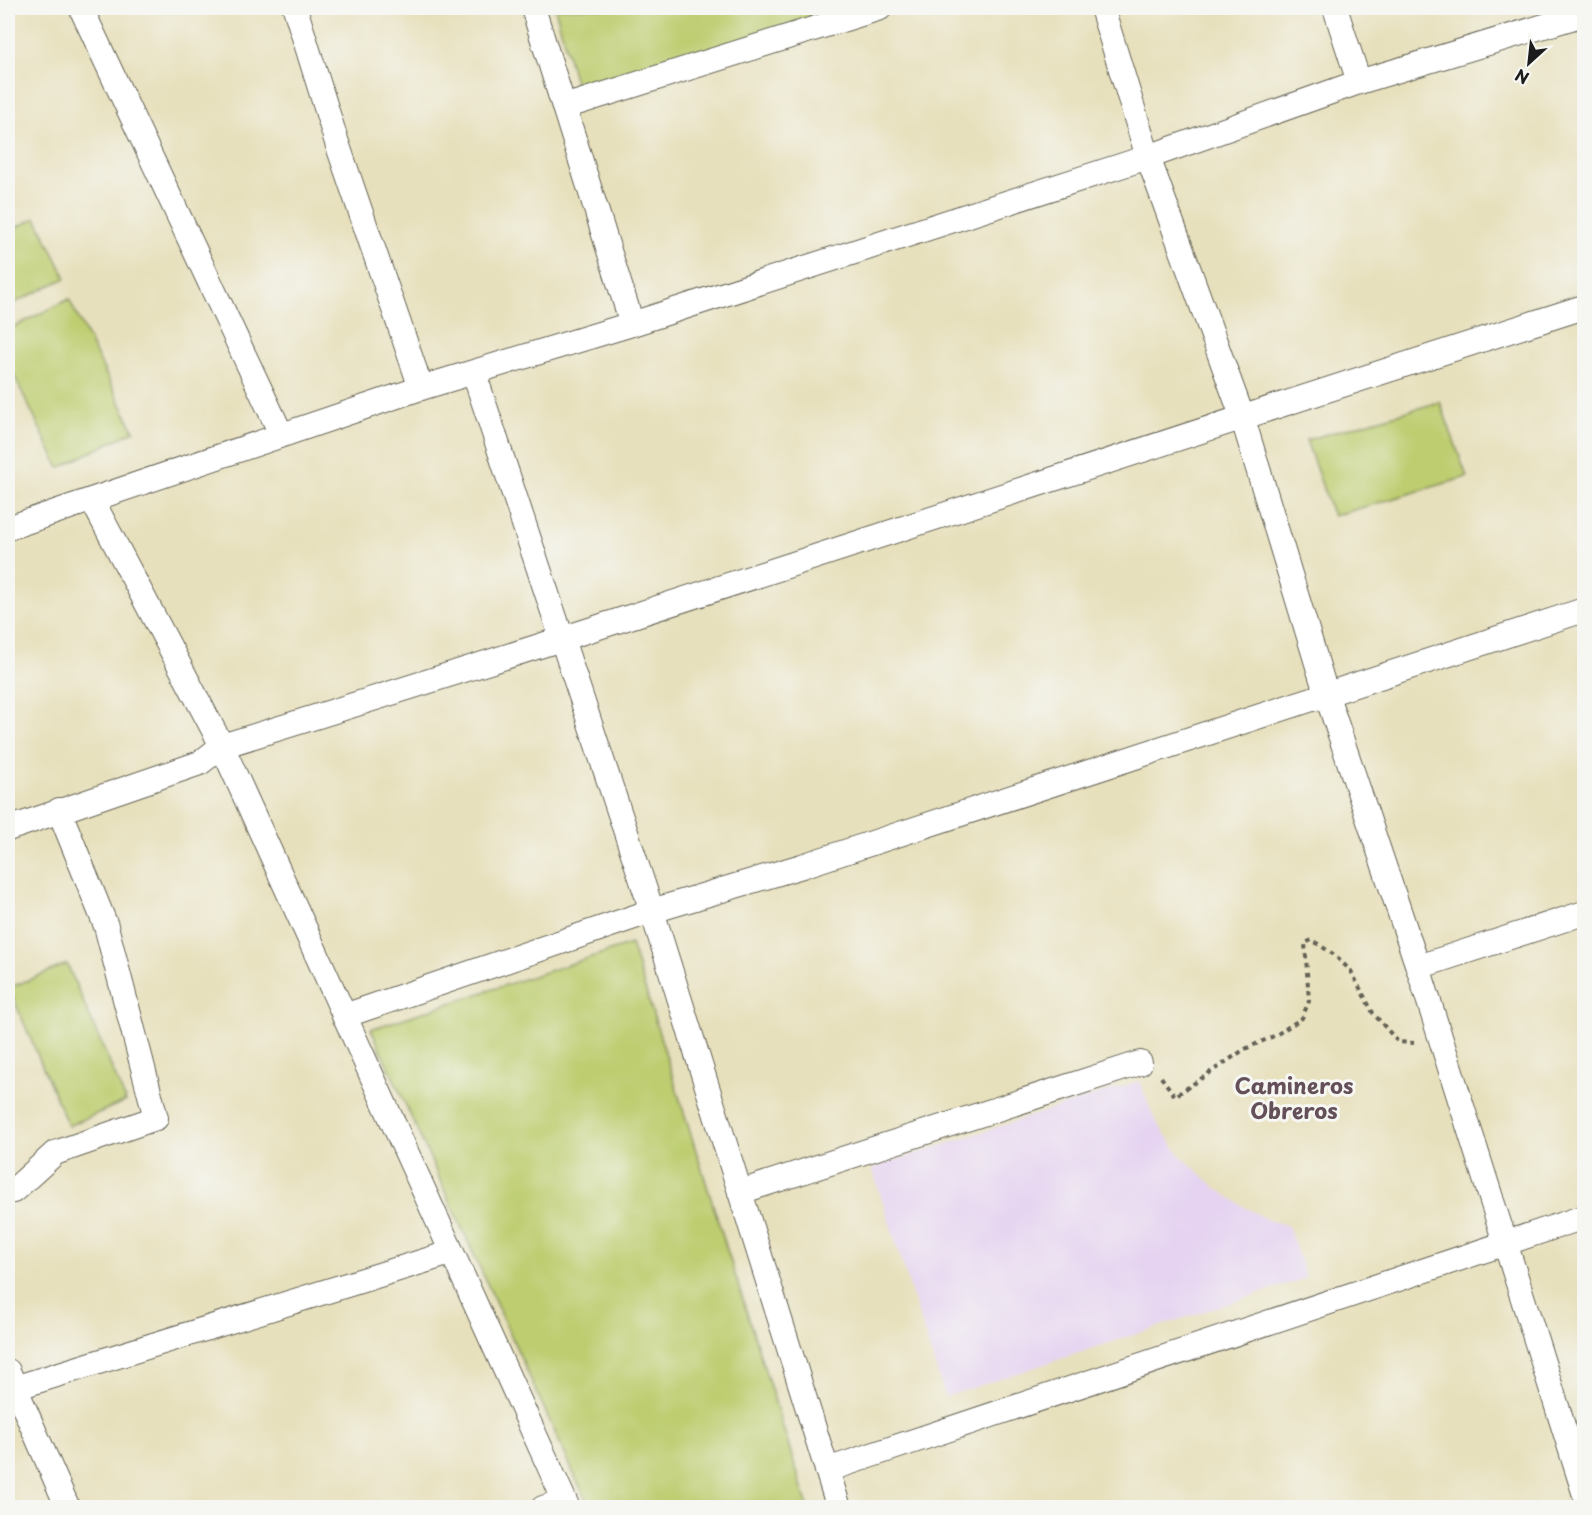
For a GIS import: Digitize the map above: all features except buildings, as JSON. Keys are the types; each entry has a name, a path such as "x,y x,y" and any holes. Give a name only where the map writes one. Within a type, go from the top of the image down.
{"street":[{"path":"81,8 281,434"},
{"path":"295,8 337,143 421,388"},
{"path":"533,8 632,324"},
{"path":"564,107 880,8"},
{"path":"1102,8 1148,157 1242,416 1326,693 1418,967 1584,1492"},
{"path":"1335,8 1359,82"},
{"path":"8,528 281,434 421,388 632,324 1148,157 1359,82 1578,12"},
{"path":"11,822 59,810 200,764 222,746 561,641 1242,416 1584,307"},
{"path":"474,373 652,911 839,1508"},
{"path":"92,500 222,746 450,1253 558,1505"},
{"path":"344,1016 652,911 813,862 1584,610"},
{"path":"8,1192 13,1191 55,1153 156,1118 106,926 59,810"},
{"path":"1418,967 1584,913"},
{"path":"740,1192 1140,1064"},
{"path":"827,1470 1584,1217"},
{"path":"68,1508 10,1383 450,1253"}],"path":[{"path":"1140,1064 1149,1062 1175,1096 1245,1049 1276,1035 1302,1018 1309,1001 1305,943 1312,940 1333,954 1350,971 1373,1013 1398,1042 1421,1044"}],"shaded area":[{"path":"1139,1081 1155,1120 1181,1156 1215,1187 1243,1206 1268,1220 1288,1226 1306,1278 945,1397 872,1168"}],"green space":[{"path":"555,8 843,8 577,90"},
{"path":"36,218 66,278 8,306 8,231"},
{"path":"69,299 134,431 59,468 8,363 8,330"},
{"path":"1440,402 1467,477 1333,516 1306,440"},
{"path":"631,944 808,1507 589,1507 371,1029"},
{"path":"67,964 126,1101 68,1126 9,988"}],"district":[{"name":"Camineros Obreros","path":"1294,1098"}]}
